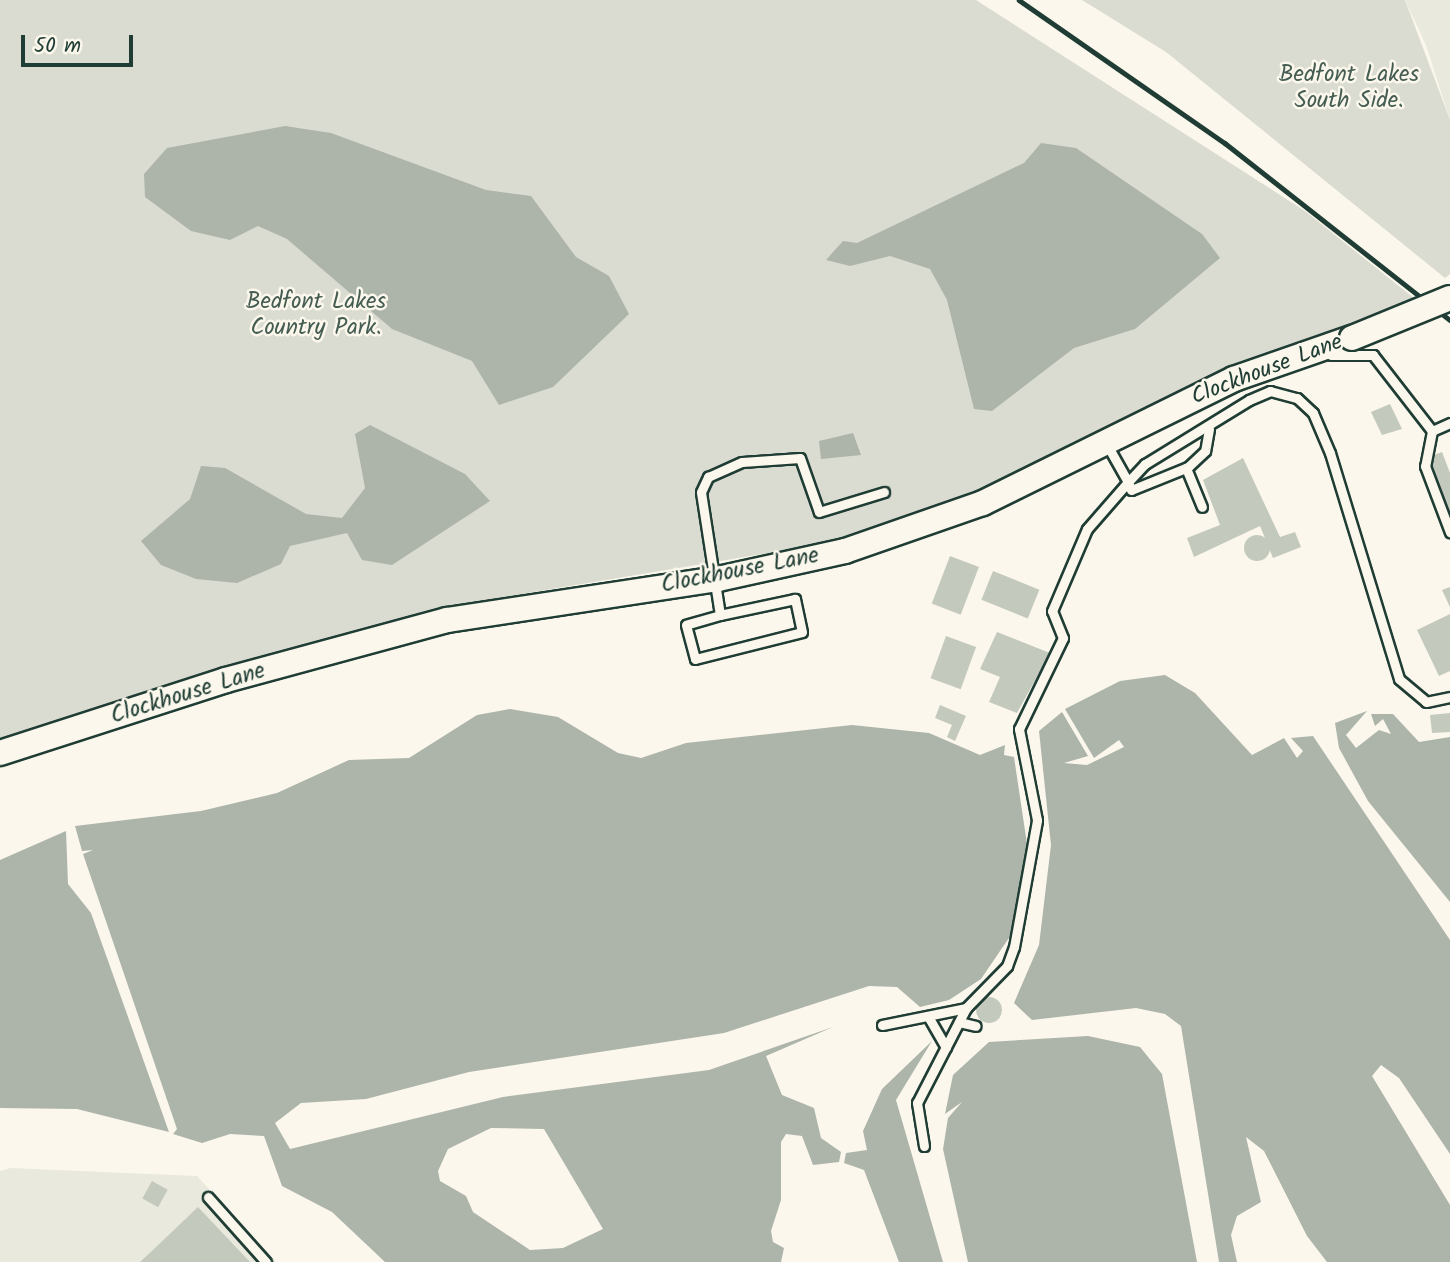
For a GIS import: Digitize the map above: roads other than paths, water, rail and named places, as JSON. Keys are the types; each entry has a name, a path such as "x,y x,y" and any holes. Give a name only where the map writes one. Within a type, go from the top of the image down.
{"main road":[{"name":"Clockhouse Lane","path":"0,753 226,680 447,620 718,579 845,551 983,503 1105,441 1297,354 1352,338 1450,298"}],"lane":[{"path":"1297,354 1373,355 1432,431 1425,466 1450,532"},
{"path":"924,1146 917,1102 966,1008 1006,966 1023,921 1037,820 1019,729 1063,638 1052,611 1087,530 1145,464 1270,391 1306,404 1330,453 1399,678 1426,702 1450,697"},
{"path":"1432,431 1450,423"},
{"path":"1105,441 1132,489 1186,468 1205,451 1209,429"},
{"path":"720,615 718,579 701,492 716,471 741,461 800,458 819,512 884,492"},
{"path":"1186,468 1202,506"},
{"path":"795,599 802,632 695,659 686,625 720,615 795,599"},
{"path":"882,1025 929,1018 966,1008"},
{"path":"929,1018 946,1048"},
{"path":"959,1022 976,1026"},
{"path":"208,1197 266,1262"}],"railway":[{"path":"1019,0 1225,143 1450,320"}],"park label":[{"name":"Bedfont Lakes South Side.","path":"1349,88"},
{"name":"Bedfont Lakes Country Park.","path":"316,315"}]}
